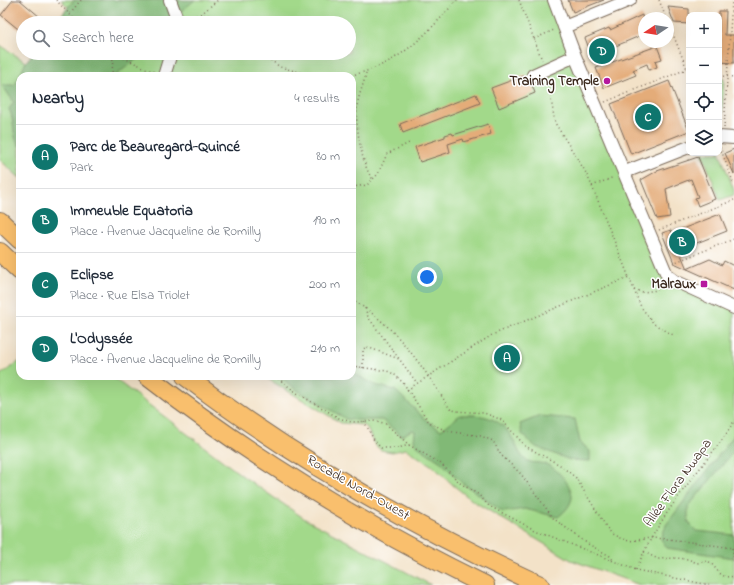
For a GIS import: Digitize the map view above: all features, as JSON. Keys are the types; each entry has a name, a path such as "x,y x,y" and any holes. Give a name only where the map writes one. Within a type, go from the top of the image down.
{"highway":[{"path":"0,221 16,236"},
{"path":"0,252 16,267"},
{"name":"Rocade Nord-Ouest","path":"152,380 243,446 317,493 388,534 485,585"},
{"name":"Rocade Nord-Ouest","path":"191,380 266,433 364,494 446,539 540,585"}],"street":[{"path":"170,0 175,16"},
{"path":"554,0 575,56 667,275 675,281 734,308"},
{"path":"564,27 630,0"},
{"path":"534,75 575,56"},
{"path":"162,72 168,60"},
{"path":"722,132 734,138"},
{"path":"625,172 686,148"}],"path":[{"path":"56,0 72,16"},
{"path":"70,13 81,0"},
{"path":"200,15 218,0"},
{"path":"356,75 366,73 377,68 418,42 457,0"},
{"path":"519,0 545,70 555,123 592,186 641,307 654,324 675,336"},
{"path":"659,0 664,12"},
{"path":"722,132 728,77 732,0"},
{"path":"192,16 198,14 219,16"},
{"path":"534,39 564,27"},
{"path":"674,37 686,67"},
{"path":"112,72 113,60"},
{"path":"128,60 154,72"},
{"path":"270,60 280,67 299,72"},
{"path":"595,104 686,69"},
{"path":"366,73 357,108 358,130 365,167 368,174 373,178"},
{"path":"722,76 734,77"},
{"path":"356,187 367,185 378,174 387,154 409,143"},
{"path":"722,154 734,184"},
{"path":"592,186 625,172"},
{"path":"650,233 734,200"},
{"path":"665,269 686,257 734,239"},
{"path":"407,390 492,335 629,277"},
{"path":"634,290 643,292 658,290"},
{"path":"356,302 384,322 408,348 450,409 456,411 484,413 502,420 525,446 560,466 576,478 612,534 629,541 651,538 697,542 733,548 734,566"},
{"path":"365,308 368,317 417,383"},
{"path":"363,368 363,349 367,347 371,347 392,358 400,359"},
{"path":"356,367 387,371 399,378 429,422 446,431 481,436 493,441 501,455 521,474 554,520 588,544 610,556 612,560"},
{"path":"280,380 297,393 338,418 351,422 382,422 409,445 440,464 460,483 479,495 489,506 536,530 636,570 709,585"},
{"path":"364,421 374,440 381,448 398,448 409,445"},
{"name":"Allée Flora Nwapa","path":"636,570 651,538 725,436 734,421"},
{"path":"644,552 658,559 675,558 697,562 708,561 719,574 726,577 734,576"}],"green space":[{"path":"61,0 552,0 666,272 734,307 734,585 640,585 571,560 473,501 434,467 406,449 392,452 381,450 374,444 367,428 362,425 341,423 270,380 356,380 356,72 16,72 16,174 0,160 0,45 16,55 16,60 23,60 26,62 28,60 356,60 356,16 61,16 68,7"},
{"path":"74,0 195,0 175,16 61,16"},
{"path":"28,60 135,60 120,72 21,72"},
{"path":"722,79 724,79 722,117"},
{"path":"16,83 16,140 9,109 14,102 2,85 15,85"},
{"path":"703,156 721,156 734,190 734,195 720,200"},
{"path":"16,364 16,380 116,380 244,477 305,519 431,585 0,585 0,375"},
{"path":"356,374 375,385 395,390 427,421 441,430 460,415 477,415 492,419 498,422 509,433 525,459 530,462 548,465 564,479 572,493 571,501 565,511 558,517 525,509 503,512 461,482 441,462 417,446 414,441 415,431 412,430 402,436 382,420 346,419 297,390 284,380 356,380"},
{"path":"540,416 575,419 580,442 590,451 590,461 570,460 536,447 522,434 520,424"},
{"path":"734,435 734,451 688,507 688,522 697,531 734,535 734,558 667,548 661,539 666,525"}],"building":[{"path":"13,0 20,0 39,16 16,16 16,27 1,15"},
{"path":"568,0 604,0 573,12"},
{"path":"668,7 689,9 689,12 686,12 686,24 674,23 674,12 670,12"},
{"path":"726,11 725,35 734,35 734,63 722,62 722,12 719,12"},
{"path":"638,17 638,37 592,56 585,38 609,28 610,30"},
{"path":"651,48 658,48 662,59 655,61 657,67 649,70 647,64 633,70 636,75 604,88 596,68"},
{"path":"526,75 529,81 536,82 532,85 535,93 499,108 491,88"},
{"path":"669,81 686,124 686,132 631,154 611,104"},
{"path":"476,94 480,103 403,133 400,124"},
{"path":"488,124 491,134 464,142 463,139 448,144 450,152 420,162 415,147 445,137 445,135 452,133 453,135"},
{"path":"734,149 734,174 725,153"},
{"path":"698,157 715,199 698,206 695,198 698,197 691,179 666,189 670,217 657,219 641,180 657,171"},
{"path":"720,214 727,231 679,250 687,269 674,263 662,233 671,230 672,233"},
{"path":"710,259 722,265 724,261 734,266 734,290 687,269"}],"place":[{"name":"L'Odyssée","path":"602,51"},
{"name":"Training Temple","path":"607,81"},
{"name":"Eclipse","path":"648,117"},
{"name":"Immeuble Equatoria","path":"682,242"},
{"name":"Malraux","path":"704,284"},
{"name":"Parc de Beauregard-Quincé","path":"507,358"}]}
